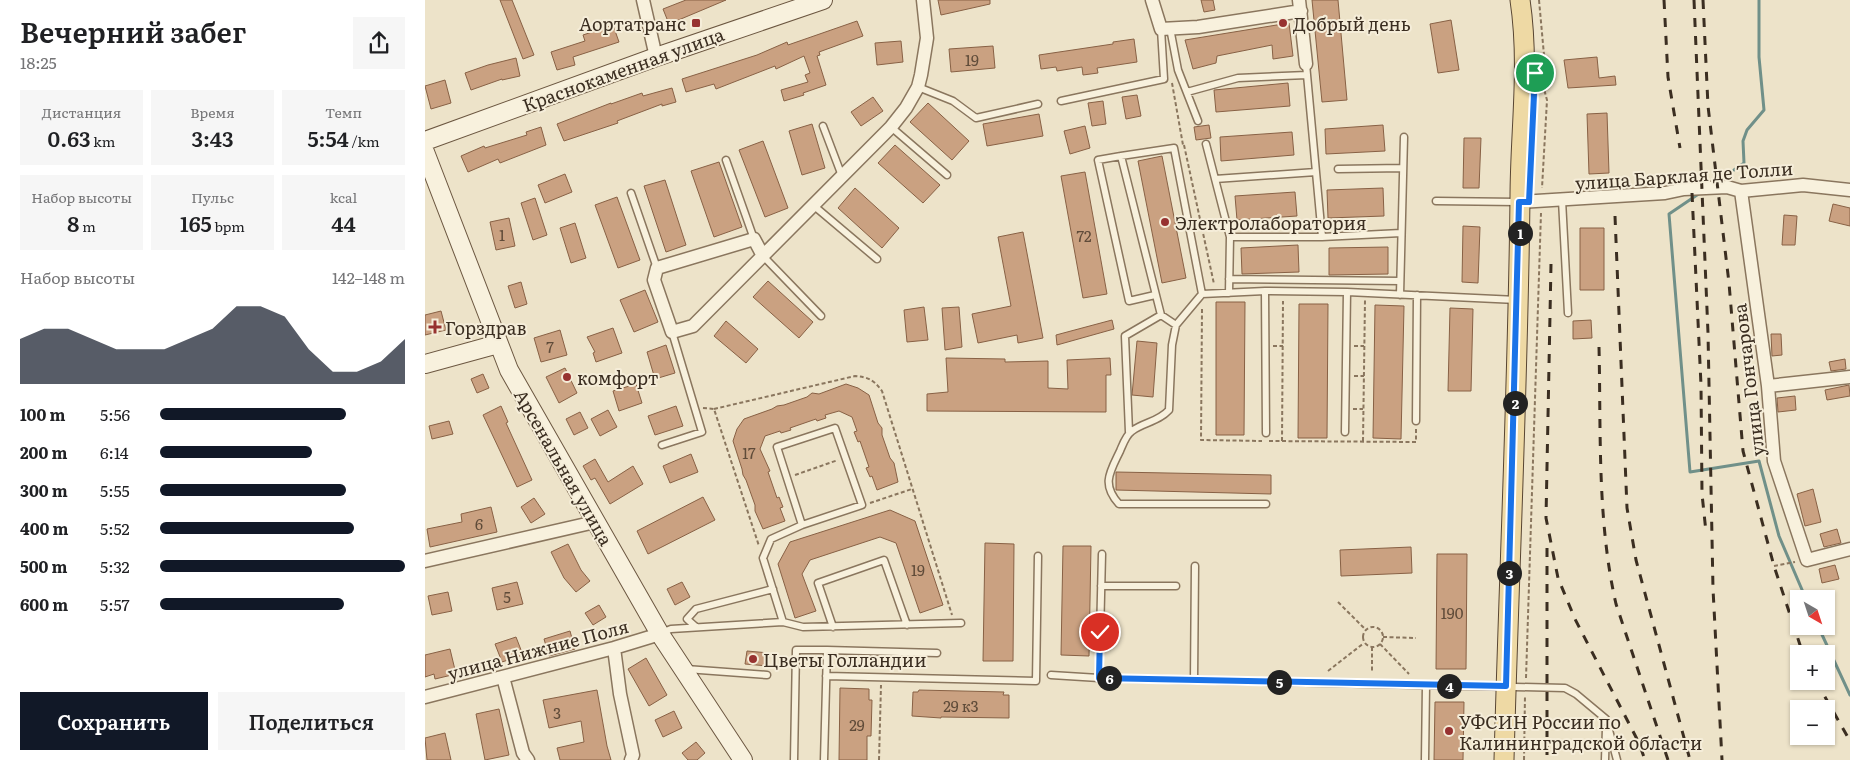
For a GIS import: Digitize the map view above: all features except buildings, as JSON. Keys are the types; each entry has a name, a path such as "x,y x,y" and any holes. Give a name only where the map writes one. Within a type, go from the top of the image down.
{"main road":[{"path":"1515,760 1518,300 1530,202 1520,0"},
{"path":"1504,760 1516,687 1521,503 1528,387 1530,202 1535,73 1531,0"}],"street":[{"path":"643,0 656,57"},
{"name":"Краснокаменная улица","path":"425,141 656,57 823,0"},
{"path":"763,256 754,239 657,268 654,280 672,332 693,326 763,256 813,205 891,127 907,108 917,87 927,38 923,0"},
{"path":"1153,0 1165,28 1198,27 1300,6 1307,70"},
{"name":"Арсенальная улица","path":"425,152 509,370 660,634 743,760"},
{"name":"улица Барклая де Толли","path":"1530,202 1727,187 1741,192 1803,185 1829,186 1850,190"},
{"name":"улица Гончарова","path":"1741,192 1768,386 1774,461 1801,561"},
{"path":"425,364 498,344"},
{"path":"1768,386 1850,377"},
{"path":"425,561 595,522"},
{"path":"1801,561 1850,549"},
{"name":"улица Нижние Поля","path":"425,697 615,648 660,634"},
{"path":"615,648 620,694 633,755 631,760"},
{"path":"503,677 523,752 528,760"}],"lane":[{"path":"1061,102 1164,79 1165,28"},
{"path":"1165,28 1178,70 1198,121"},
{"path":"1187,92 1238,78 1307,70 1322,237"},
{"path":"917,87 953,101 976,118 1038,104"},
{"path":"823,126 842,176"},
{"path":"891,127 947,175"},
{"path":"1400,294 1404,137"},
{"path":"1206,144 1230,237 1229,293"},
{"path":"1155,295 1129,301 1098,160 1174,148 1202,294"},
{"path":"1121,156 1161,315 1175,325"},
{"path":"726,160 754,239"},
{"path":"1339,169 1403,168"},
{"path":"1215,179 1316,172"},
{"path":"631,193 657,268"},
{"path":"1562,200 1568,313"},
{"path":"1436,201 1530,202"},
{"path":"813,205 877,259"},
{"path":"1230,237 1322,237 1401,233"},
{"path":"763,256 821,316"},
{"path":"1229,279 1400,281"},
{"path":"1265,292 1266,433"},
{"path":"1129,432 1144,423 1162,418 1169,410 1172,345 1175,325 1202,294 1347,292 1518,300"},
{"path":"1345,432 1347,292"},
{"path":"1416,421 1417,295"},
{"path":"1161,315 1125,336 1129,432 1108,477 1110,494 1119,504 1266,504"},
{"path":"661,445 702,432 672,332"},
{"path":"783,622 763,558 771,539 802,525 862,505 835,428 777,447 802,525"},
{"path":"1099,678 1102,554"},
{"path":"826,676 1036,681 1038,556"},
{"path":"833,627 818,583 884,560 907,625"},
{"path":"1194,680 1195,566"},
{"path":"1101,586 1176,586"},
{"path":"696,628 687,618 697,609 773,589"},
{"path":"660,634 671,629 783,622 803,627 958,624"},
{"path":"794,760 796,650 937,653"},
{"path":"824,760 827,650"},
{"path":"683,669 767,675"},
{"path":"1051,675 1099,678 1565,688 1576,694 1606,719 1617,760"},
{"path":"1425,760 1426,685"},
{"path":"1605,760 1606,719"}],"path":[{"path":"1524,760 1516,687 1530,202 1547,100 1544,90 1539,0"},
{"path":"1164,79 1171,78 1183,145 1216,294"},
{"path":"1174,148 1183,145"},
{"path":"1282,441 1283,292"},
{"path":"1363,442 1365,293"},
{"path":"694,404 714,409 855,376 866,376 877,383 882,391 958,624"},
{"path":"714,409 763,558"},
{"path":"787,477 845,458"},
{"path":"862,505 913,489"},
{"path":"1774,566 1801,561"},
{"path":"1338,602 1366,630"},
{"path":"1366,630 1376,628 1383,637"},
{"path":"1364,643 1363,636 1366,630"},
{"path":"1383,637 1415,638"},
{"path":"1364,643 1372,647 1380,644 1383,637"},
{"path":"1328,671 1364,643"},
{"path":"1380,644 1409,674"},
{"path":"1372,647 1373,673"},
{"path":"879,760 881,678"}],"waterway":[{"path":"1734,170 1744,163 1743,141 1747,130 1764,110 1759,57 1759,0"},
{"path":"1700,193 1669,214 1690,472 1759,461 1779,536 1802,590"},
{"path":"1822,635 1850,695"}],"railway":[{"path":"1664,0 1668,77 1680,148"},
{"path":"1694,0 1708,333 1713,589 1722,760"},
{"path":"1703,0 1708,106 1729,283 1743,451 1774,566 1800,645"},
{"path":"1692,193 1701,385 1702,494 1706,532"},
{"path":"1615,216 1627,508 1636,560 1690,760"},
{"path":"1551,264 1546,518 1558,578 1575,619 1639,743 1645,760"},
{"path":"1599,347 1601,477 1610,573 1616,604 1668,760"},
{"path":"1547,548 1547,760"},
{"path":"1821,690 1850,741"}],"place":[{"name":"Аортатранс","path":"696,23"},
{"name":"Добрый день","path":"1283,23"},
{"name":"Электролаборатория","path":"1165,222"},
{"name":"Горздрав","path":"435,327"},
{"name":"комфорт","path":"567,377"},
{"name":"Цветы Голландии","path":"753,659"},
{"name":"УФСИН России по Калининградской области","path":"1449,731"}],"route":[{"path":"1100,632 1099,678 1506,686 1518,300 1519,202 1529,202 1535,73"}]}
